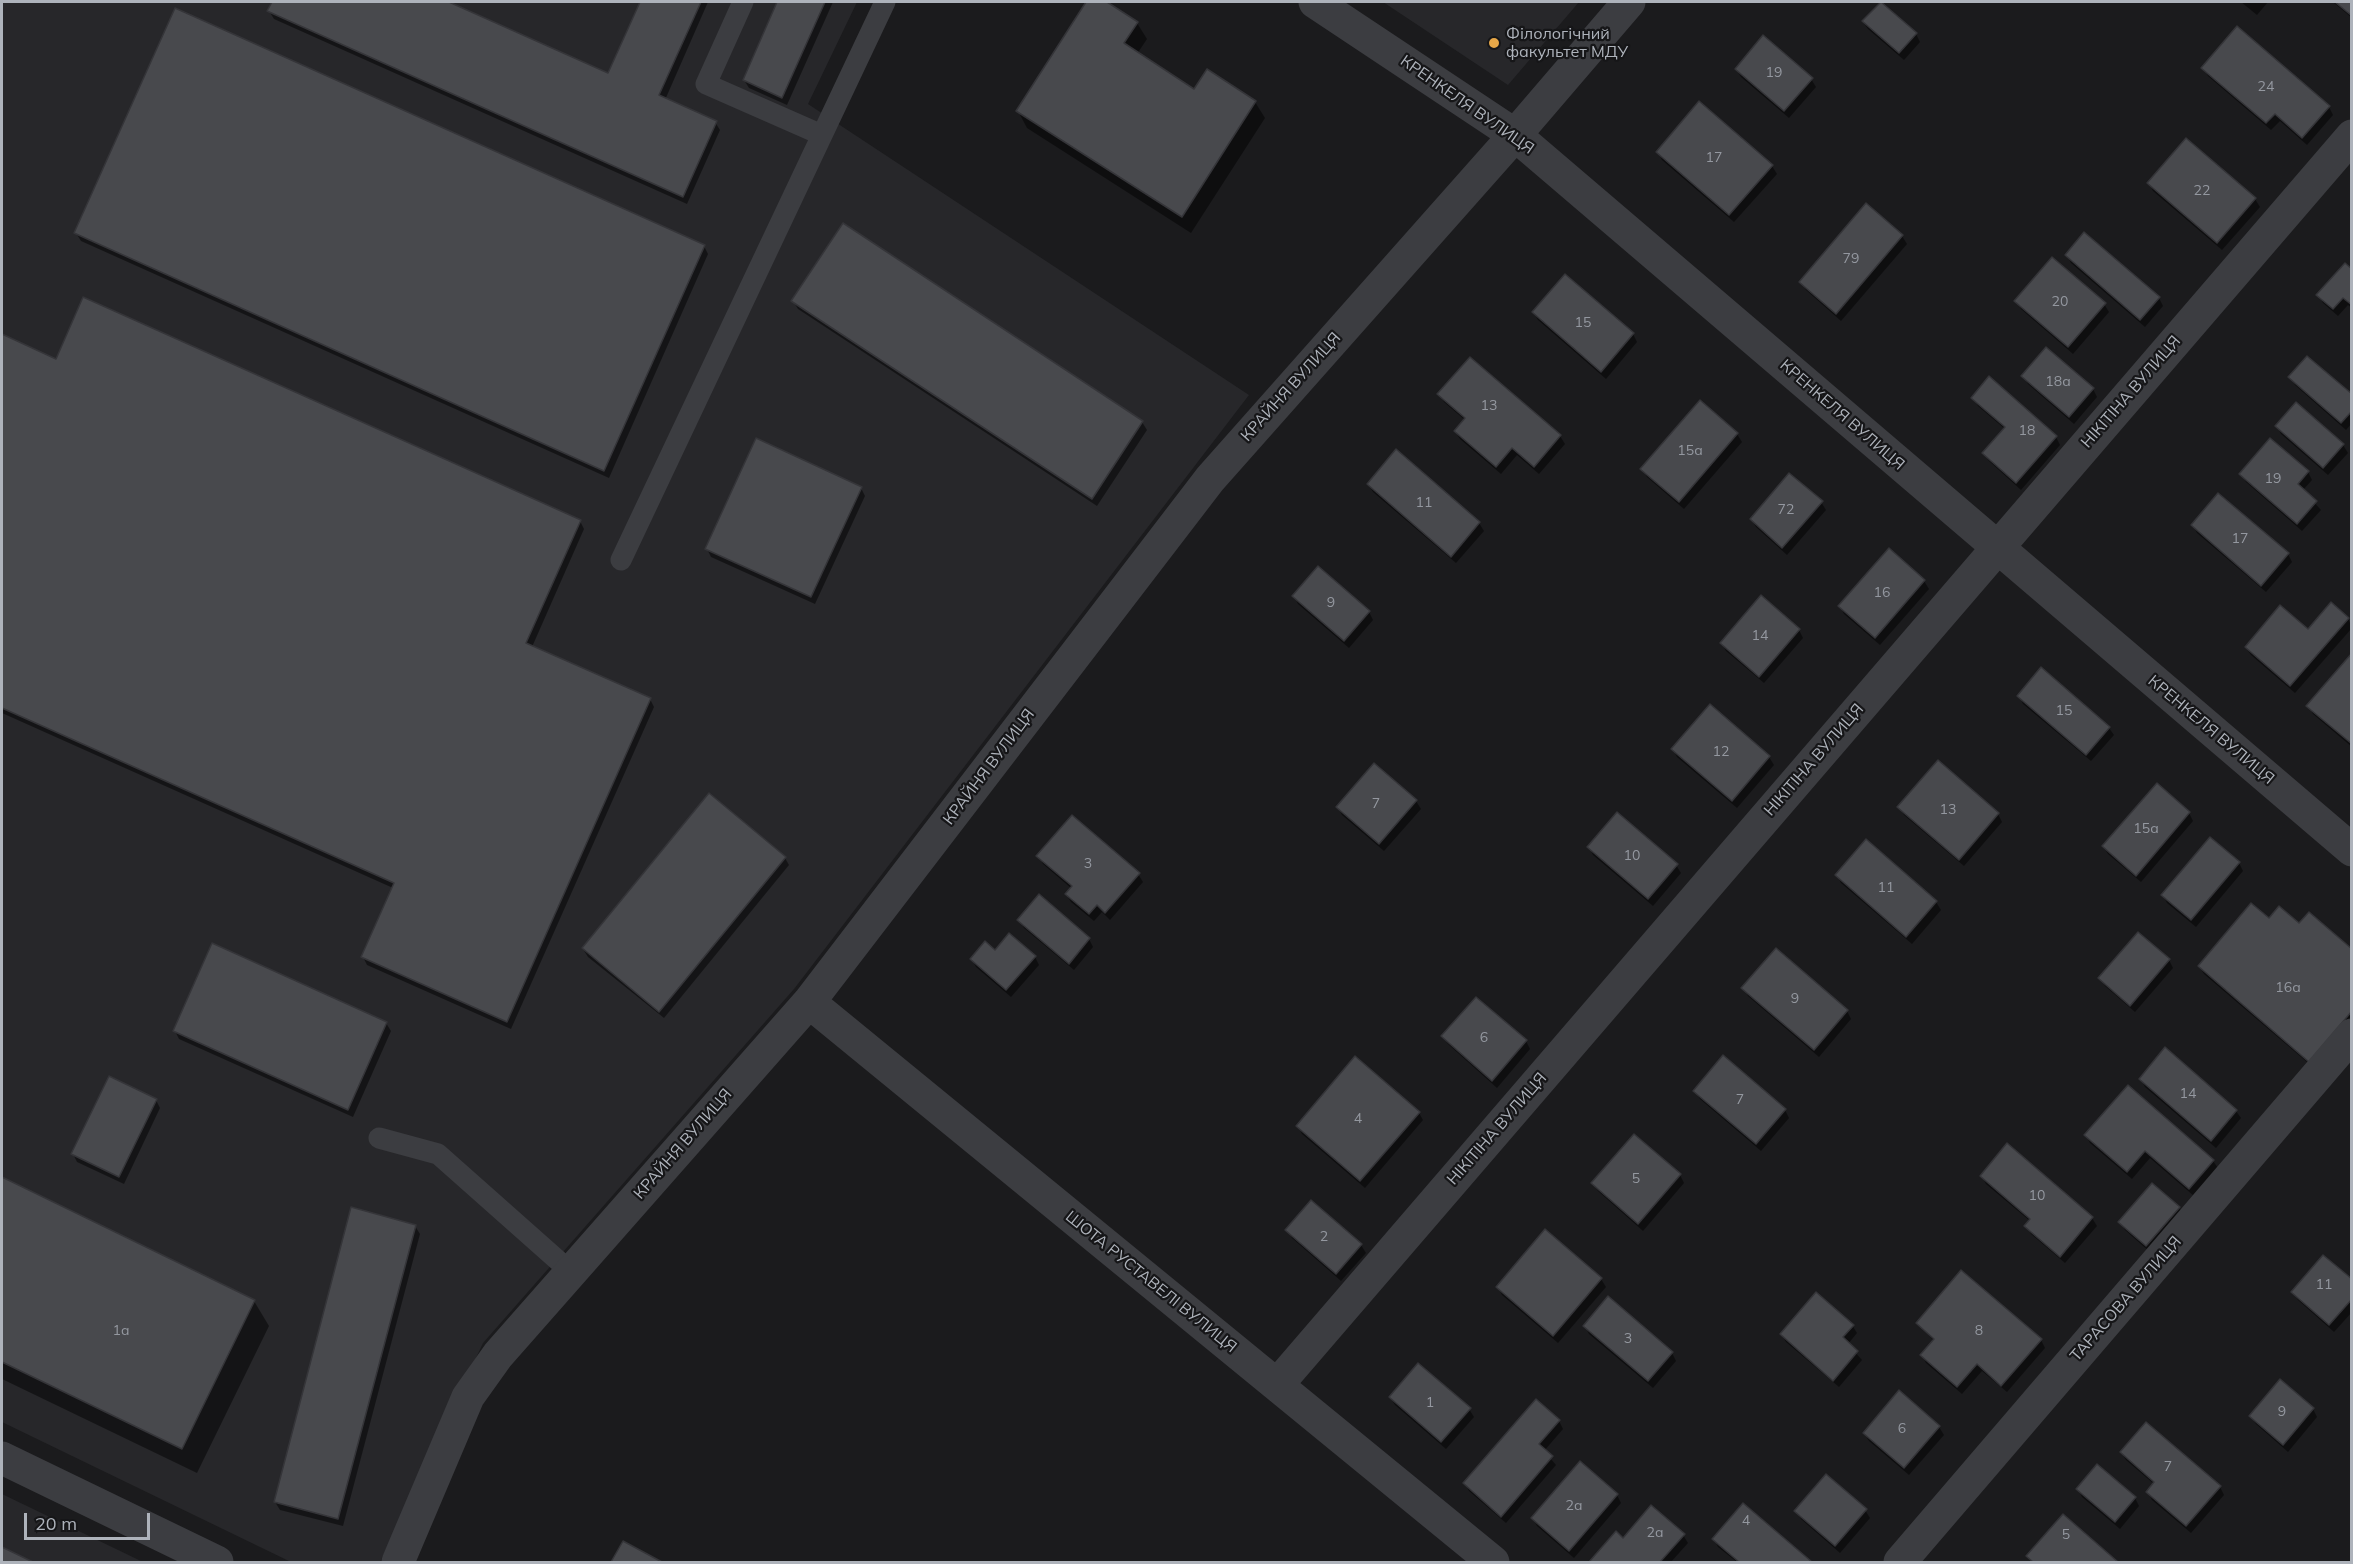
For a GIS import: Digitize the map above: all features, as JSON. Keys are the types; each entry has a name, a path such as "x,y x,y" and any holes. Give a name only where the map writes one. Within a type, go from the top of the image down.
{"street":[{"name":"КРЕНКЕЛЯ ВУЛИЦЯ","path":"1315,2 1515,135 2352,850"},
{"name":"КРАЙНЯ ВУЛИЦЯ","path":"398,1563 468,1397 498,1355 809,1002 1210,478 1515,135 1629,2"},
{"name":"НІКІТІНА ВУЛИЦЯ","path":"1277,1385 2352,136"},
{"name":"ШОТА РУСТАВЕЛІ ВУЛИЦЯ","path":"809,1002 1493,1563"},
{"name":"ТАРАСОВА ВУЛИЦЯ","path":"1900,1563 2352,1035"},
{"path":"2,1458 217,1563"}],"lane":[{"path":"743,2 706,84 822,135"},
{"path":"621,560 885,2"},
{"path":"379,1138 438,1154 571,1272"}],"shaded area":[{"path":"2,2 857,2 808,104 1249,395 794,989 483,1343 380,1562 291,1562 2,1422"},
{"name":"Філологічний факультет МДУ","path":"1383,2 1579,2 1508,85"},
{"path":"2,1494 143,1562 2,1562"}],"building":[{"path":"272,2 449,2 608,73 640,2 701,2 659,95 717,121 683,197 267,11"},
{"path":"777,2 825,2 782,98 743,80"},
{"path":"1086,2 1107,2 1138,22 1124,43 1194,89 1207,69 1256,101 1182,217 1016,111"},
{"path":"1881,2 1917,33 1899,53 1862,21"},
{"path":"2335,2 2352,2 2352,16"},
{"path":"175,8 705,245 604,471 74,233"},
{"path":"2237,26 2330,106 2302,138 2275,114 2266,123 2201,68"},
{"path":"1763,35 1813,78 1784,111 1735,69"},
{"path":"1699,101 1773,165 1729,215 1656,152"},
{"path":"2186,138 2256,198 2217,243 2147,183"},
{"path":"1866,203 1903,235 1836,314 1799,282"},
{"path":"843,223 1143,421 1092,499 791,301"},
{"path":"2084,232 2160,297 2140,320 2065,255"},
{"path":"2052,257 2106,303 2068,347 2014,301"},
{"path":"2345,263 2352,269 2352,305 2343,298 2333,309 2316,295"},
{"path":"1565,274 1634,333 1601,372 1532,312"},
{"path":"83,297 581,520 526,643 651,698 507,1022 361,957 394,883 2,708 2,334 56,359"},
{"path":"2046,347 2094,388 2069,417 2021,376"},
{"path":"2307,356 2352,394 2352,411 2341,423 2288,377"},
{"path":"1470,357 1561,435 1534,467 1512,448 1496,467 1454,431 1465,418 1437,394"},
{"path":"1989,376 2057,436 2016,483 1982,453 2005,427 1971,398"},
{"path":"1700,400 1738,433 1679,502 1640,469"},
{"path":"2296,402 2344,444 2323,468 2275,426"},
{"path":"756,438 862,487 811,597 705,549"},
{"path":"2270,438 2309,471 2298,484 2317,501 2297,524 2239,474"},
{"path":"1396,449 1480,522 1451,557 1367,484"},
{"path":"1789,473 1823,501 1782,548 1750,519"},
{"path":"2218,493 2289,553 2261,586 2191,525"},
{"path":"1889,548 1925,580 1875,638 1838,606"},
{"path":"1318,566 1370,611 1344,641 1292,596"},
{"path":"1761,595 1800,629 1759,677 1720,643"},
{"path":"2331,602 2349,618 2290,686 2245,647 2280,605 2308,629"},
{"path":"2352,653 2352,744 2306,706"},
{"path":"2041,667 2110,727 2086,755 2017,696"},
{"path":"1710,704 1770,756 1732,801 1671,749"},
{"path":"1938,760 1999,813 1959,860 1897,807"},
{"path":"1374,763 1417,800 1379,844 1336,807"},
{"path":"2157,783 2190,812 2136,876 2102,846"},
{"path":"709,793 786,857 659,1012 582,948"},
{"path":"1617,812 1678,864 1648,899 1587,847"},
{"path":"1072,815 1140,873 1105,913 1097,905 1089,914 1065,894 1072,886 1036,856"},
{"path":"2210,837 2240,862 2191,920 2161,895"},
{"path":"1866,839 1937,901 1906,937 1835,875"},
{"path":"1039,894 1090,938 1069,964 1017,920"},
{"path":"2251,903 2269,918 2279,906 2299,923 2309,912 2352,949 2352,1011 2309,1062 2198,966"},
{"path":"2138,932 2170,959 2130,1006 2098,978"},
{"path":"1009,933 1036,956 1006,990 970,959 985,941 995,950"},
{"path":"212,943 387,1022 348,1110 173,1031"},
{"path":"1776,948 1848,1010 1814,1050 1741,988"},
{"path":"1476,997 1527,1040 1492,1081 1441,1036"},
{"path":"2165,1047 2237,1110 2211,1141 2139,1079"},
{"path":"1723,1055 1786,1109 1756,1144 1693,1091"},
{"path":"1355,1056 1420,1112 1360,1181 1296,1126"},
{"path":"109,1076 157,1099 119,1177 71,1154"},
{"path":"2128,1085 2214,1160 2189,1189 2145,1151 2127,1172 2084,1135"},
{"path":"1634,1134 1681,1174 1638,1224 1591,1183"},
{"path":"2007,1143 2093,1217 2060,1257 2024,1226 2030,1219 1980,1176"},
{"path":"2,1177 255,1300 182,1449 2,1362"},
{"path":"2152,1183 2180,1207 2146,1246 2118,1222"},
{"path":"1311,1200 1362,1244 1336,1274 1285,1230"},
{"path":"351,1207 416,1225 338,1519 274,1502"},
{"path":"1545,1229 1602,1278 1553,1336 1496,1287"},
{"path":"2323,1255 2352,1279 2352,1299 2329,1325 2291,1292"},
{"path":"1961,1270 2042,1339 2001,1386 1977,1364 1957,1387 1920,1355 1934,1339 1916,1323"},
{"path":"1816,1292 1854,1325 1843,1337 1858,1351 1833,1381 1780,1334"},
{"path":"1608,1296 1673,1352 1648,1381 1583,1326"},
{"path":"1418,1363 1471,1408 1441,1442 1389,1397"},
{"path":"2280,1379 2314,1408 2283,1445 2249,1416"},
{"path":"1899,1390 1940,1426 1904,1468 1863,1433"},
{"path":"1536,1399 1560,1420 1539,1444 1553,1456 1501,1517 1463,1483"},
{"path":"2146,1422 2221,1486 2186,1526 2146,1492 2154,1482 2120,1452"},
{"path":"1580,1461 1618,1494 1569,1551 1531,1518"},
{"path":"2097,1464 2136,1497 2115,1522 2076,1489"},
{"path":"1826,1474 1867,1509 1835,1546 1794,1511"},
{"path":"1743,1503 1812,1562 1739,1562 1712,1539"},
{"path":"1651,1505 1685,1534 1660,1562 1589,1562 1616,1531 1623,1538"},
{"path":"2063,1514 2118,1562 2033,1562 2026,1556"},
{"path":"623,1541 662,1562 611,1562"},
{"path":"2,1547 33,1562 2,1562"}],"place":[{"name":"Філологічний факультет МДУ","path":"1494,43"}]}
